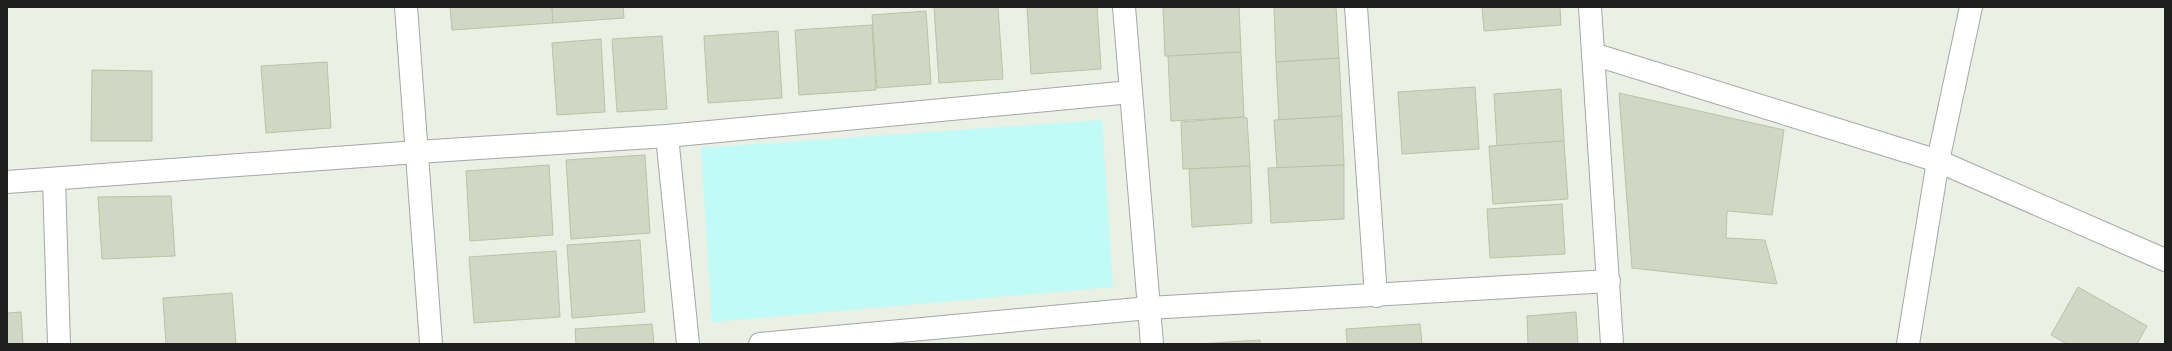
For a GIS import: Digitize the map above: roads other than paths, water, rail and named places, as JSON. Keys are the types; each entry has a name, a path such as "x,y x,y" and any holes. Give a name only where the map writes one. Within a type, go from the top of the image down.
{"street":[{"path":"406,7 431,344"},
{"path":"1124,7 1152,344"},
{"path":"1356,7 1376,296"},
{"path":"1590,7 1612,344"},
{"path":"1908,344 1938,161 1971,7"},
{"path":"1593,54 1938,161 2165,260"},
{"path":"7,182 417,152 667,136 1131,92"},
{"path":"667,136 688,344"},
{"path":"54,178 59,344"},
{"path":"760,344 1149,308 1376,296 1609,281"}]}
